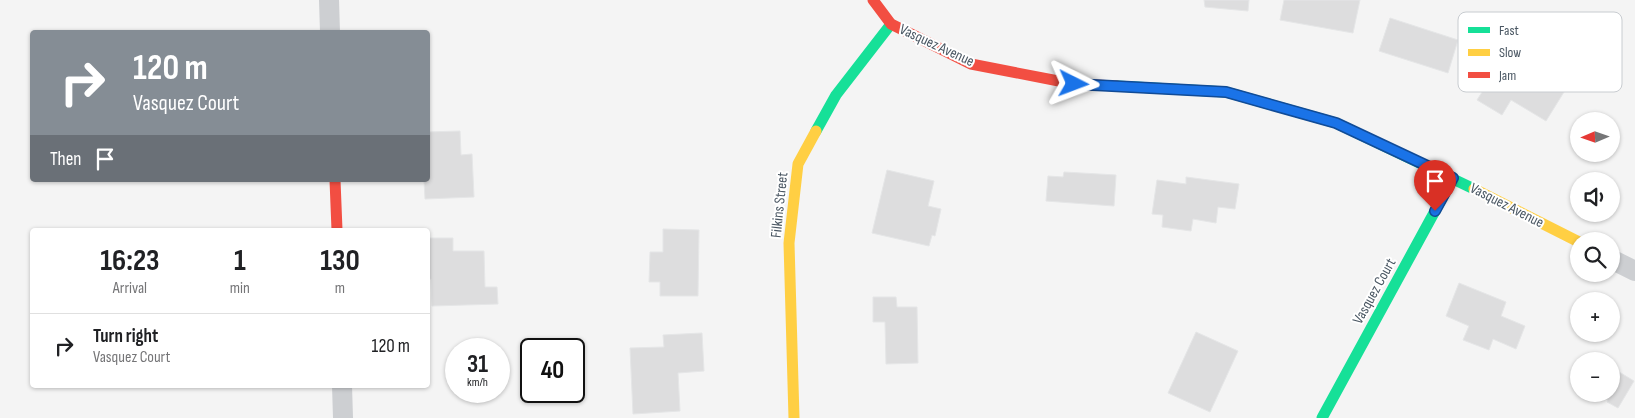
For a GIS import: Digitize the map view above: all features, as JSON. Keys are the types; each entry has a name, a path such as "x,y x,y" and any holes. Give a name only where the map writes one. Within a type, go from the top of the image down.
{"street":[{"path":"329,0 330,30"},
{"name":"Vasquez Avenue","path":"873,0 891,24 971,64 1074,84 1226,92 1336,123 1453,178 1570,237"},
{"name":"Filkins Street","path":"794,418 789,242 798,164 836,95 891,24"},
{"name":"Vasquez Court","path":"1322,418 1453,178"},
{"path":"335,182 337,228"},
{"path":"1620,264 1635,271"},
{"path":"342,388 343,418"}],"building":[{"path":"1204,0 1249,0 1248,11 1205,7"},
{"path":"1284,0 1360,0 1353,33 1280,20"},
{"path":"1390,18 1458,40 1448,73 1379,51"},
{"path":"1482,92 1564,92 1546,121 1511,100 1502,115 1477,100"},
{"path":"460,131 461,155 472,154 474,197 425,199 424,182 430,182 430,132"},
{"path":"887,170 934,181 928,206 941,209 935,236 932,235 929,246 872,233"},
{"path":"1064,172 1116,175 1114,206 1046,201 1048,176 1063,177"},
{"path":"1186,177 1239,184 1235,209 1218,207 1216,223 1193,219 1191,231 1162,227 1163,215 1152,214 1157,180 1186,184"},
{"path":"663,229 699,230 698,296 660,296 660,282 649,282 650,252 663,252"},
{"path":"430,238 453,238 453,251 484,251 485,287 497,287 498,304 432,306"},
{"path":"1459,283 1506,302 1501,316 1525,326 1516,349 1493,339 1489,350 1463,340 1469,326 1446,316"},
{"path":"873,297 896,297 897,307 917,307 918,363 886,364 885,322 873,322"},
{"path":"1196,332 1238,351 1210,412 1168,393"},
{"path":"702,333 704,371 678,373 680,411 633,414 630,348 664,347 663,335"},
{"path":"1620,372 1634,381 1618,408 1607,402 1620,402"}],"traffic: fast":[{"path":"816,131 836,95 891,24"},
{"path":"1117,86 1226,92 1336,123 1474,189"},
{"path":"1322,418 1453,178"}],"traffic: slow":[{"path":"794,418 789,243 798,164 816,131"},
{"path":"1474,189 1570,237"}],"traffic: jam":[{"path":"873,0 891,24 971,64 1074,84 1117,86"},
{"path":"335,182 337,228"}],"route":[{"path":"1074,84 1226,92 1336,123 1453,178 1435,211"}]}
